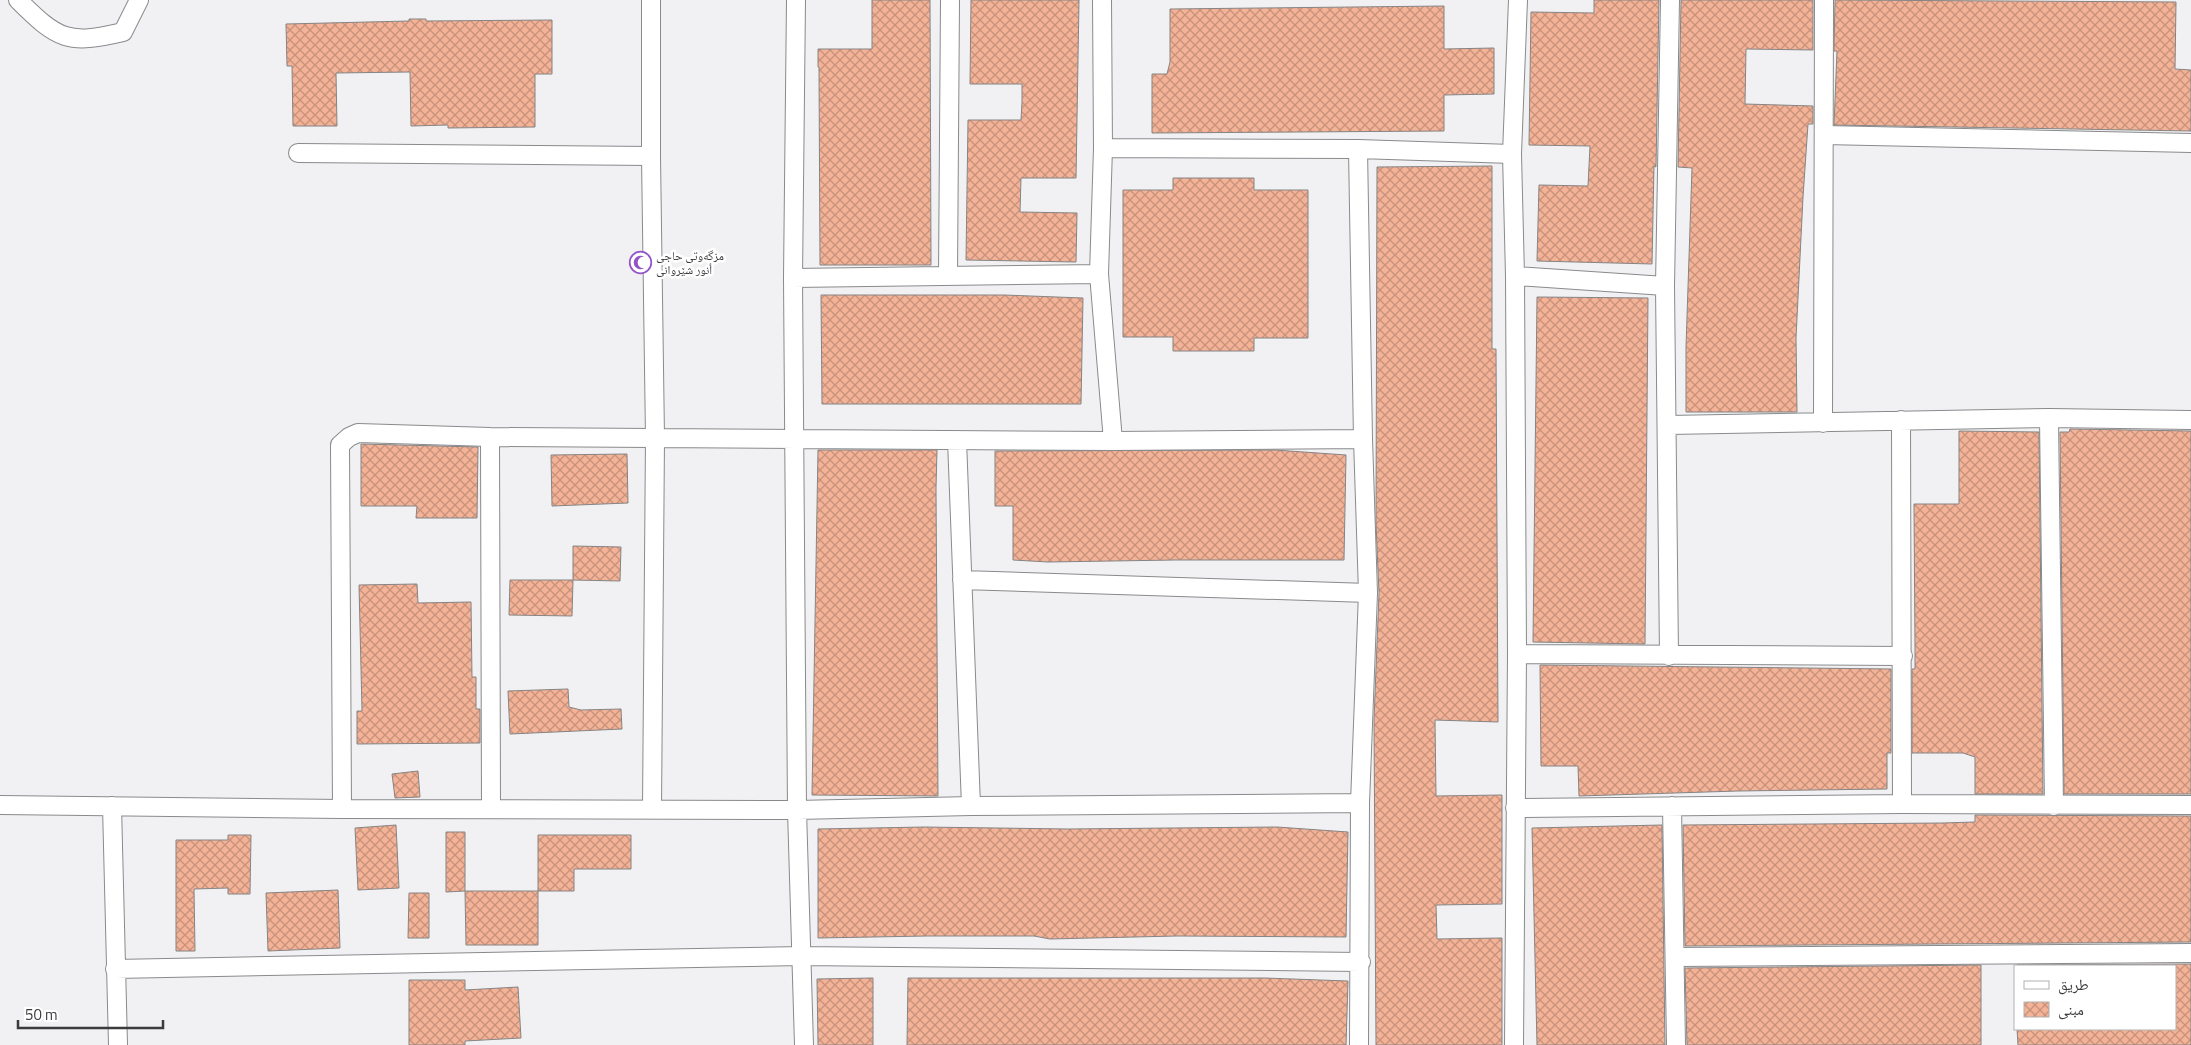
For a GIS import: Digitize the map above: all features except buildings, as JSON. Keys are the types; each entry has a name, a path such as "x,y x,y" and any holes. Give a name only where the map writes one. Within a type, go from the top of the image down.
{"street":[{"path":"18,0 41,24 66,38 93,39 123,32 139,0"},
{"path":"652,0 651,156 655,438 652,809"},
{"path":"796,0 793,278 796,438 797,810 804,1045"},
{"path":"948,275 950,0"},
{"path":"1102,0 1103,148 1099,274 1113,441"},
{"path":"1514,1045 1517,654 1515,276 1512,154 1518,0"},
{"path":"1669,656 1665,286 1670,0"},
{"path":"1823,424 1824,0"},
{"path":"1824,135 2191,143"},
{"path":"1103,148 1358,149 1512,154"},
{"path":"1358,149 1363,439 1368,593 1360,803 1361,962 1359,1045"},
{"path":"298,153 651,156"},
{"path":"793,278 1099,274"},
{"path":"1515,276 1665,286"},
{"path":"1668,425 1823,424 1901,420 2049,418 2191,420"},
{"path":"2049,418 2054,806"},
{"path":"1901,420 1902,804"},
{"path":"342,810 340,445 348,437 358,433 490,437 1113,441 1363,439"},
{"path":"490,437 491,808"},
{"path":"957,440 971,806"},
{"path":"962,580 1368,593"},
{"path":"1517,654 1903,656"},
{"path":"0,805 342,810 491,808 797,810 971,806 1360,803"},
{"path":"1515,808 1902,804 2191,806"},
{"path":"112,806 118,1045"},
{"path":"1672,806 1676,1045"},
{"path":"1675,957 2191,953"},
{"path":"115,969 802,956 1361,962"}],"place":[{"name":"مزگەوتی حاجی أنور شێروانی","path":"640,262"}]}
